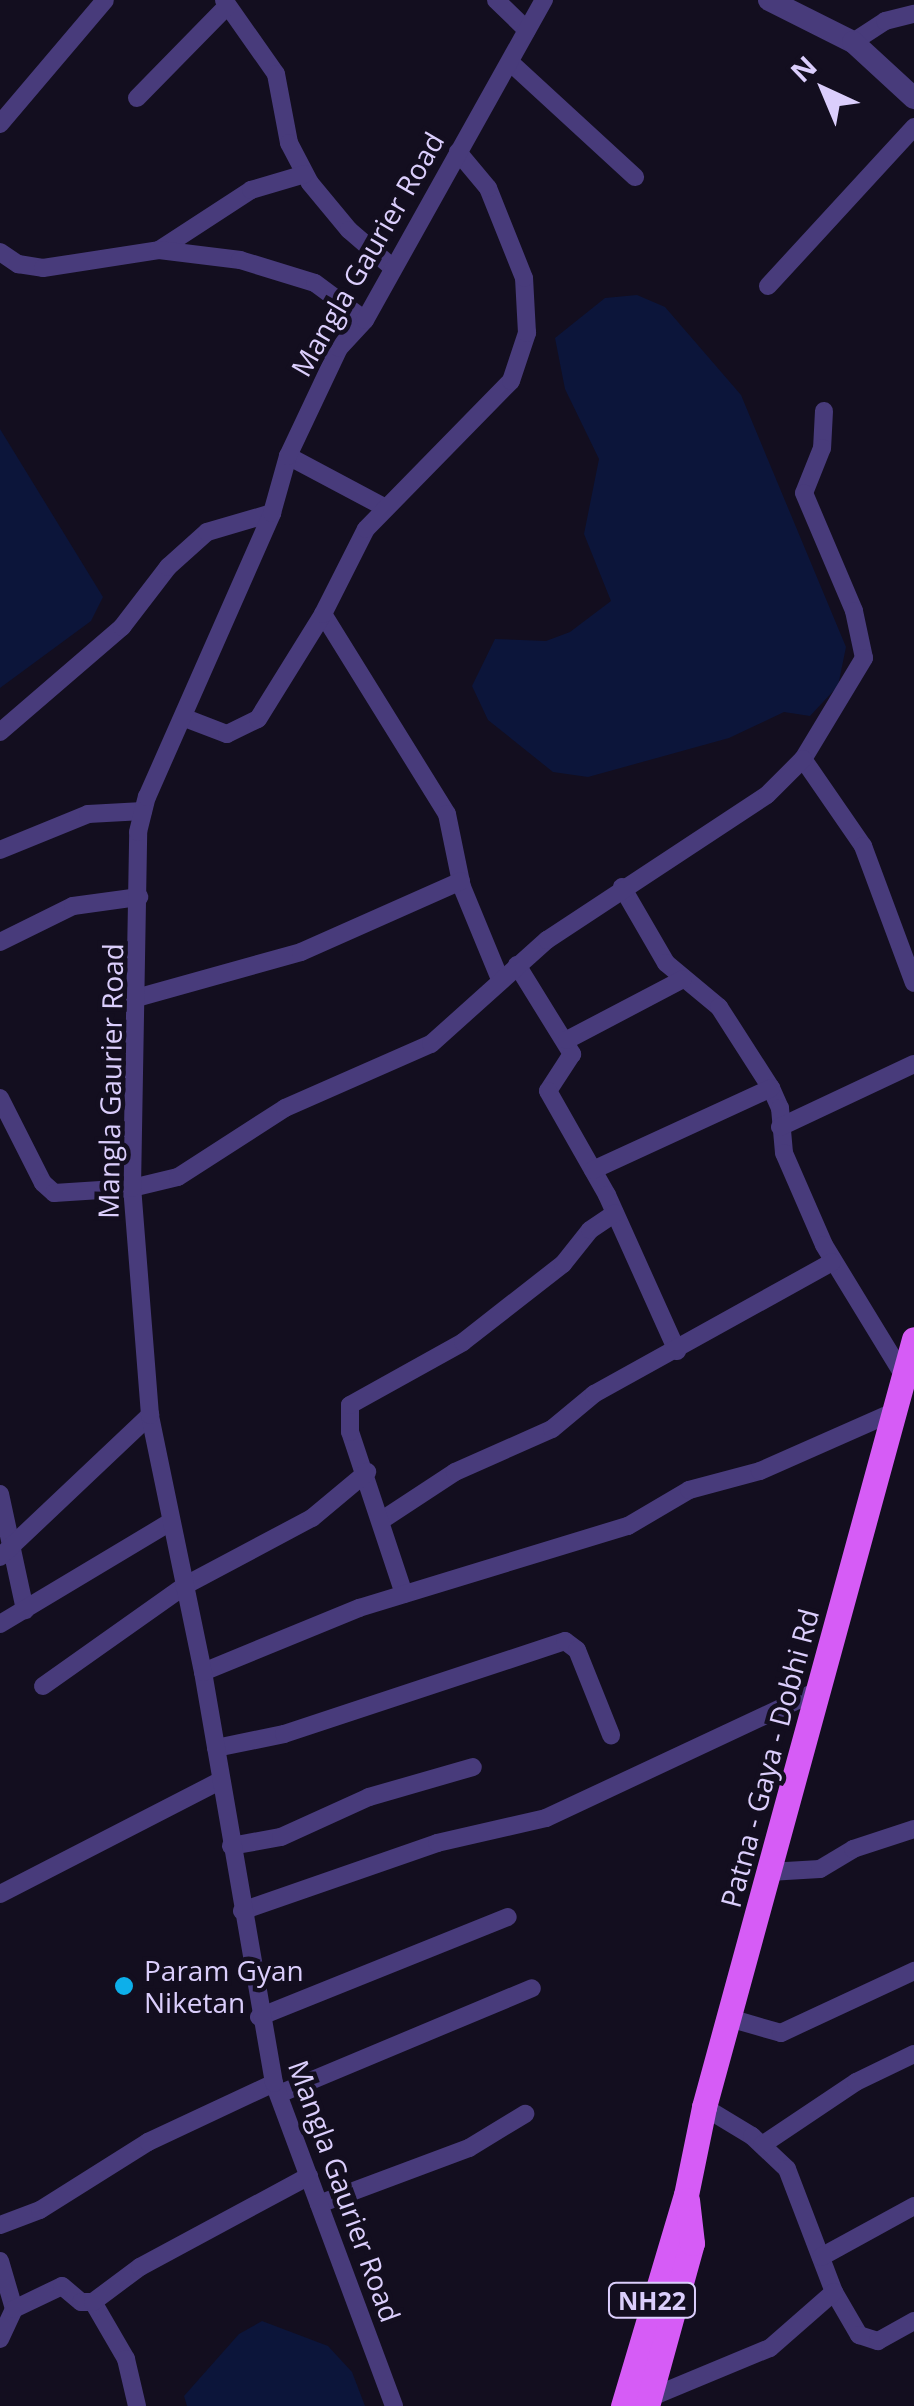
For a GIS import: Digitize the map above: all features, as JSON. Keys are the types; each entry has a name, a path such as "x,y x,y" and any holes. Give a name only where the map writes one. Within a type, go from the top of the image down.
{"main road":[{"name":"Patna - Gaya - Dobhi Rd","path":"623,2406 686,2195 704,2107 914,1339"},
{"name":"Patna - Gaya - Dobhi Rd","path":"648,2402 692,2243 686,2195"}],"street":[{"path":"0,124 106,0"},
{"path":"496,0 527,30"},
{"name":"Mangla Gaurier Road","path":"394,2406 277,2088 259,2017 203,1672 168,1523 150,1415 132,1188 143,811 272,512 288,456 339,348 365,320 544,0"},
{"path":"769,0 853,42 914,98"},
{"path":"137,98 226,3 276,74 289,143 305,174 349,230 393,268"},
{"path":"853,42 885,21 914,14"},
{"path":"510,62 635,177"},
{"path":"768,286 914,127"},
{"path":"185,718 241,732 258,719 323,614 355,545 384,507 500,393 524,350 524,278 488,188 458,152"},
{"path":"160,250 251,190 305,174"},
{"path":"0,252 18,264 43,268 160,250 280,270 315,283 365,320"},
{"path":"824,411 822,448 804,493 860,628 864,658 840,708 803,750 803,758 862,846 914,983"},
{"path":"288,456 384,507"},
{"path":"0,732 122,627 168,568 207,532 272,512"},
{"path":"323,614 447,814 460,880 500,979"},
{"path":"0,1098 48,1188 132,1188 178,1177 285,1108 430,1044 517,965 622,887 767,795 803,758"},
{"path":"0,850 88,814 143,811"},
{"path":"140,997 301,952 460,880"},
{"path":"622,887 655,949 683,979 719,1007 771,1088 784,1153 832,1262 904,1376"},
{"path":"0,942 73,906 138,896"},
{"path":"517,965 572,1054 548,1091 614,1213 677,1352"},
{"path":"566,1040 683,979"},
{"path":"780,1127 914,1064"},
{"path":"592,1170 771,1088"},
{"path":"404,1594 367,1472 350,1432 350,1405 463,1342 549,1276 614,1213"},
{"path":"382,1520 437,1482 552,1429 594,1394 677,1352 832,1262"},
{"path":"203,1672 404,1594 628,1526 689,1490 760,1471 894,1412"},
{"path":"0,1558 150,1415"},
{"path":"43,1686 184,1586 312,1518 367,1472"},
{"path":"0,1494 14,1541 25,1610"},
{"path":"0,1624 168,1523"},
{"path":"216,1748 284,1734 565,1640 577,1650 611,1735"},
{"path":"242,1911 437,1843 546,1818 819,1690"},
{"path":"231,1846 281,1837 352,1803 473,1767"},
{"path":"0,1894 220,1781"},
{"path":"769,1872 820,1869 854,1849 914,1829"},
{"path":"259,2017 508,1917"},
{"path":"728,2018 782,2033 914,1972"},
{"path":"0,2225 40,2210 148,2142 532,1988"},
{"path":"762,2145 856,2082 914,2054"},
{"path":"704,2107 762,2145 786,2170 834,2292 868,2342 914,2321"},
{"path":"319,2204 469,2148 525,2114"},
{"path":"2,2333 14,2309 62,2286 81,2302 93,2302 140,2267 309,2176"},
{"path":"821,2257 914,2206"},
{"path":"0,2261 14,2309"},
{"path":"648,2402 770,2348 834,2292"},
{"path":"93,2302 126,2359 137,2406"}],"water":[{"path":"637,295 665,307 741,395 846,647 838,686 810,716 784,712 729,738 588,777 553,772 488,720 472,686 495,639 546,641 570,632 611,601 584,534 599,459 565,389 555,338 605,298"},
{"path":"0,429 103,597 91,621 0,688"},
{"path":"262,2321 328,2346 352,2372 365,2406 187,2406 184,2396 239,2334"}],"place":[{"name":"Param Gyan Niketan","path":"124,1986"}]}
